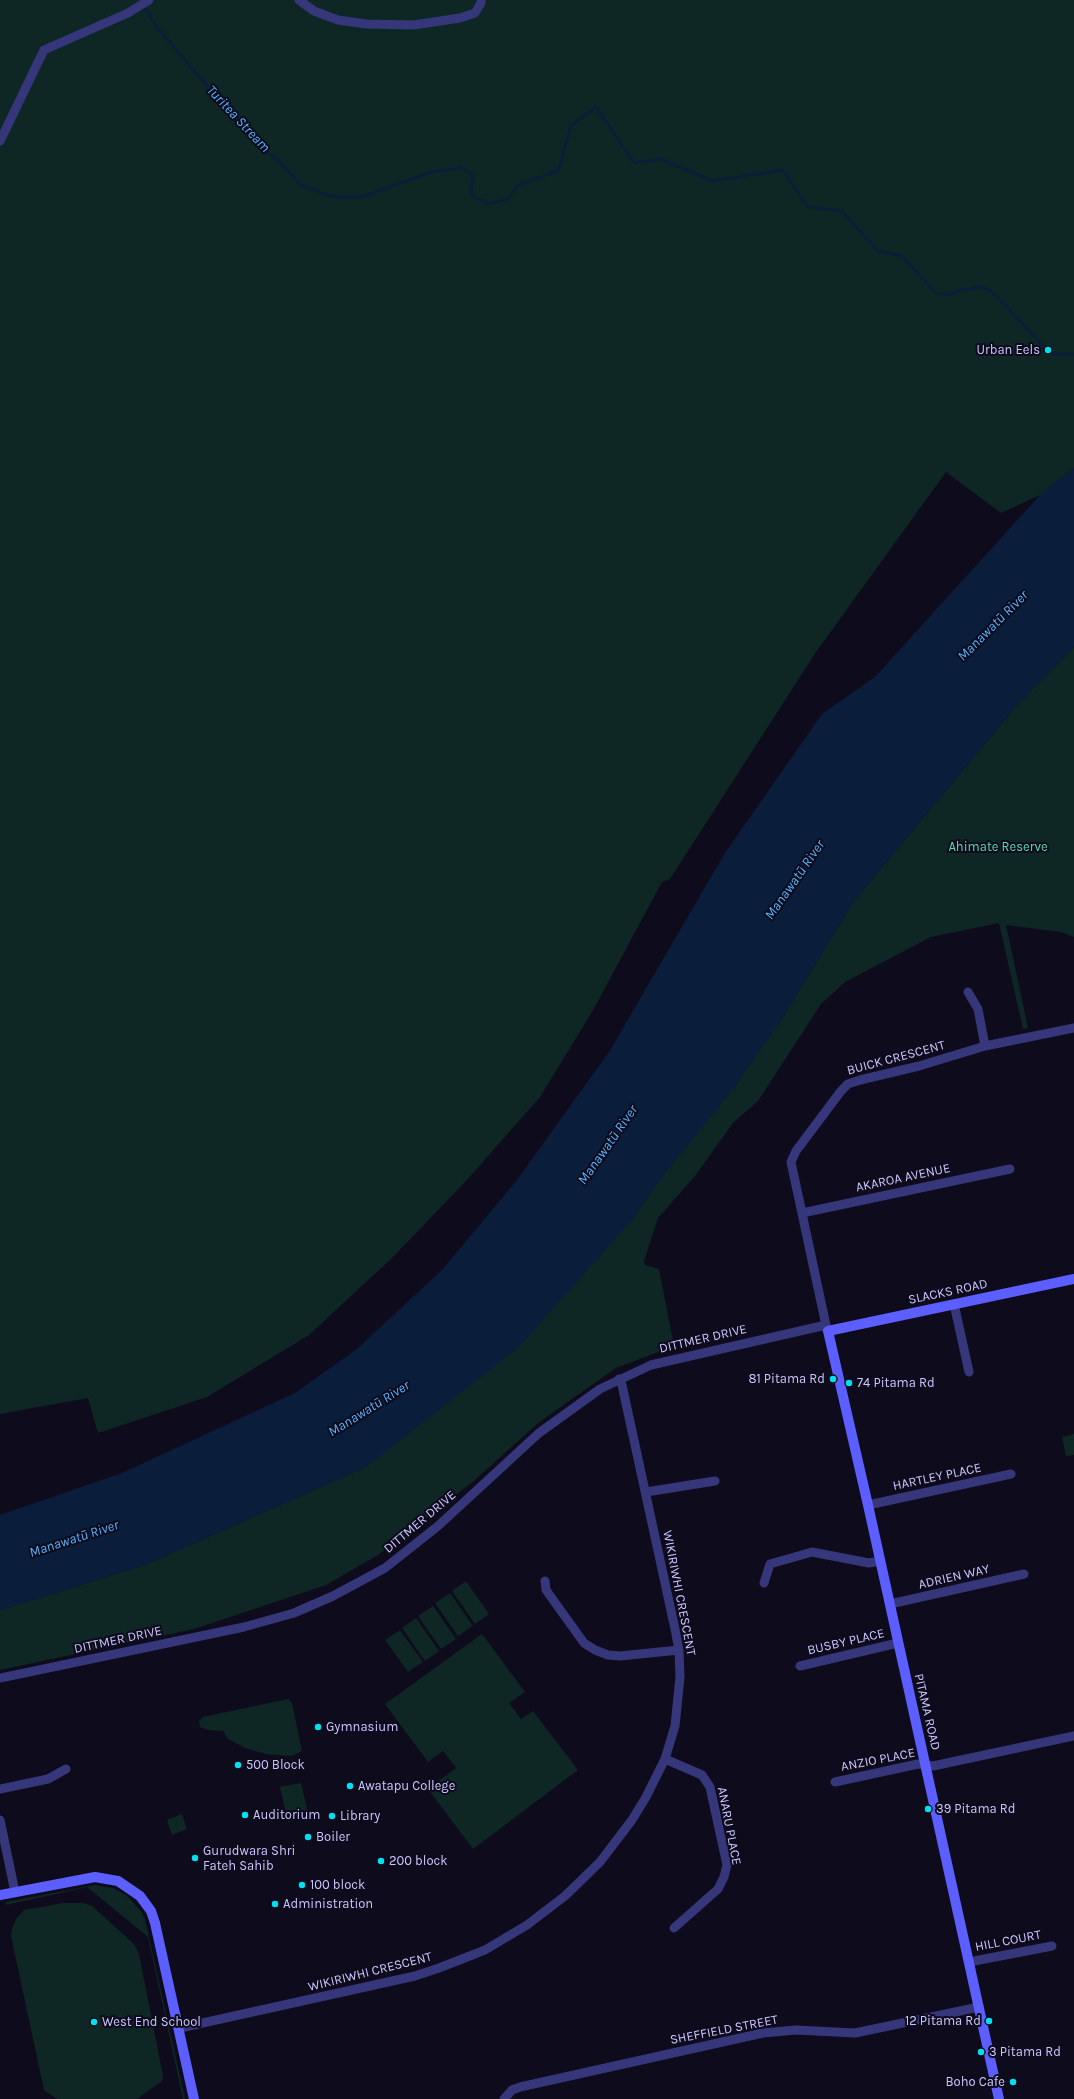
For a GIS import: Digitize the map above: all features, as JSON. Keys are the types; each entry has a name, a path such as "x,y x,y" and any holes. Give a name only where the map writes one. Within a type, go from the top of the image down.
{"street":[{"path":"299,0 314,11 338,20 366,24 414,25 460,18 474,13 481,3 481,0"},
{"path":"0,141 44,50 128,13 148,1"},
{"path":"968,992 978,1009 985,1046"},
{"name":"BUICK CRESCENT","path":"827,1328 792,1168 792,1158 844,1086 853,1082 919,1066 985,1046 1074,1028"},
{"name":"AKAROA AVENUE","path":"802,1213 1010,1169"},
{"name":"SLACKS ROAD","path":"827,1328 1074,1279"},
{"path":"954,1304 969,1372"},
{"name":"DITTMER DRIVE","path":"0,1678 244,1627 294,1613 333,1596 385,1568 438,1526 538,1433 582,1400 620,1379 651,1365 680,1357 827,1328"},
{"name":"PITAMA ROAD","path":"827,1328 868,1505 999,2099"},
{"name":"WIKIRIWHI CRESCENT","path":"180,2028 415,1976 461,1960 496,1944 546,1911 565,1896 600,1862 640,1809 665,1759 675,1726 678,1709 680,1677 679,1650 646,1492 620,1379"},
{"name":"HARTLEY PLACE","path":"868,1505 1011,1474"},
{"path":"646,1492 715,1481"},
{"path":"764,1583 770,1564 812,1552 869,1563 880,1561"},
{"name":"ADRIEN WAY","path":"890,1604 1024,1574"},
{"path":"545,1580 546,1590 550,1596 584,1643 595,1650 608,1655 620,1656 679,1650"},
{"name":"BUSBY PLACE","path":"800,1666 898,1644"},
{"name":"ANZIO PLACE","path":"836,1782 918,1764 933,1766 1074,1736"},
{"name":"ANARU PLACE","path":"665,1759 702,1775 710,1787 727,1865 724,1878 718,1889 674,1928"},
{"path":"0,1789 48,1779 66,1769"},
{"path":"0,1820 15,1892"},
{"path":"0,1895 95,1877 118,1881 129,1887 145,1901 155,1923 176,2017 180,2028 194,2099"},
{"name":"HILL COURT","path":"969,1962 1052,1946"},
{"name":"SHEFFIELD STREET","path":"504,2099 512,2090 520,2087 763,2033 796,2030 855,2034 978,2007"}],"green space":[{"path":"0,0 1074,0 1074,468 1040,495 1001,513 946,472 816,652 670,879 662,882 592,1012 540,1097 466,1181 392,1258 309,1335 207,1397 98,1433 88,1398 0,1414"},
{"name":"Ahimate Reserve","path":"1074,647 1074,937 1061,932 1006,925 1028,1028 1023,1029 999,923 931,937 845,982 821,1004 758,1101 733,1123 695,1176 658,1218 644,1261 645,1265 659,1269 674,1346 616,1368 538,1423 475,1480 378,1555 326,1585 194,1629 0,1670 0,1610 145,1565 366,1467 632,1220 660,1179 734,1087 785,1014 853,902 1018,704"},
{"path":"1074,1434 1074,1455 1066,1456 1062,1437"},
{"path":"466,1581 489,1614 475,1624 452,1591"},
{"path":"450,1593 473,1626 458,1636 435,1603"},
{"path":"433,1606 456,1639 441,1649 418,1616"},
{"path":"416,1618 439,1651 425,1661 402,1628"},
{"path":"400,1630 423,1662 408,1672 385,1640"},
{"path":"482,1634 525,1692 509,1703 521,1719 533,1711 578,1770 473,1849 428,1789 456,1768 443,1751 428,1762 385,1704"},
{"path":"288,1699 292,1703 302,1751 292,1756 266,1754 245,1748 228,1739 223,1731 208,1730 200,1727 199,1721 203,1717"},
{"path":"301,1783 309,1817 288,1822 280,1787"},
{"path":"182,1814 187,1829 172,1835 167,1820"},
{"path":"95,1885 113,1888 126,1895 140,1910 145,1919 185,2099 183,2099 148,1937 87,1887 6,1905 6,1902"},
{"name":"West End School","path":"63,1903 84,1903 92,1906 134,1944 139,1954 163,2076 162,2081 137,2099 57,2099 44,2090 11,1936 16,1919 24,1910"}],"water":[{"name":"Manawatū River","path":"1074,468 1074,647 1018,704 853,902 785,1014 735,1087 660,1179 632,1220 518,1348 366,1467 145,1565 0,1610 0,1515 122,1473 295,1393 357,1349 442,1270 517,1180 609,1052 725,853 822,714 875,677 1040,495"}],"waterway":[{"name":"Turitea Stream","path":"140,0 156,26 261,149 278,160 301,185 333,197 362,197 431,172 461,168 473,175 471,195 489,204 508,199 518,185 558,171 571,126 596,107 634,163 661,159 712,181 783,170 808,207 842,211 878,251 902,256 936,293 948,295 960,290 983,287 996,295 1045,348 1055,354 1074,354"}],"place":[{"name":"Urban Eels","path":"1048,350"},
{"name":"81 Pitama Rd","path":"833,1379"},
{"name":"74 Pitama Rd","path":"849,1383"},
{"name":"Gymnasium","path":"318,1727"},
{"name":"500 Block","path":"238,1765"},
{"name":"Awatapu College","path":"350,1786"},
{"name":"39 Pitama Rd","path":"928,1809"},
{"name":"Auditorium","path":"245,1815"},
{"name":"Library","path":"332,1816"},
{"name":"Boiler","path":"308,1837"},
{"name":"Gurudwara Shri Fateh Sahib","path":"195,1858"},
{"name":"200 block","path":"381,1861"},
{"name":"100 block","path":"302,1885"},
{"name":"Administration","path":"275,1904"},
{"name":"12 Pitama Rd","path":"989,2021"},
{"name":"West End School","path":"94,2022"},
{"name":"3 Pitama Rd","path":"981,2052"},
{"name":"Boho Cafe","path":"1013,2082"}]}
